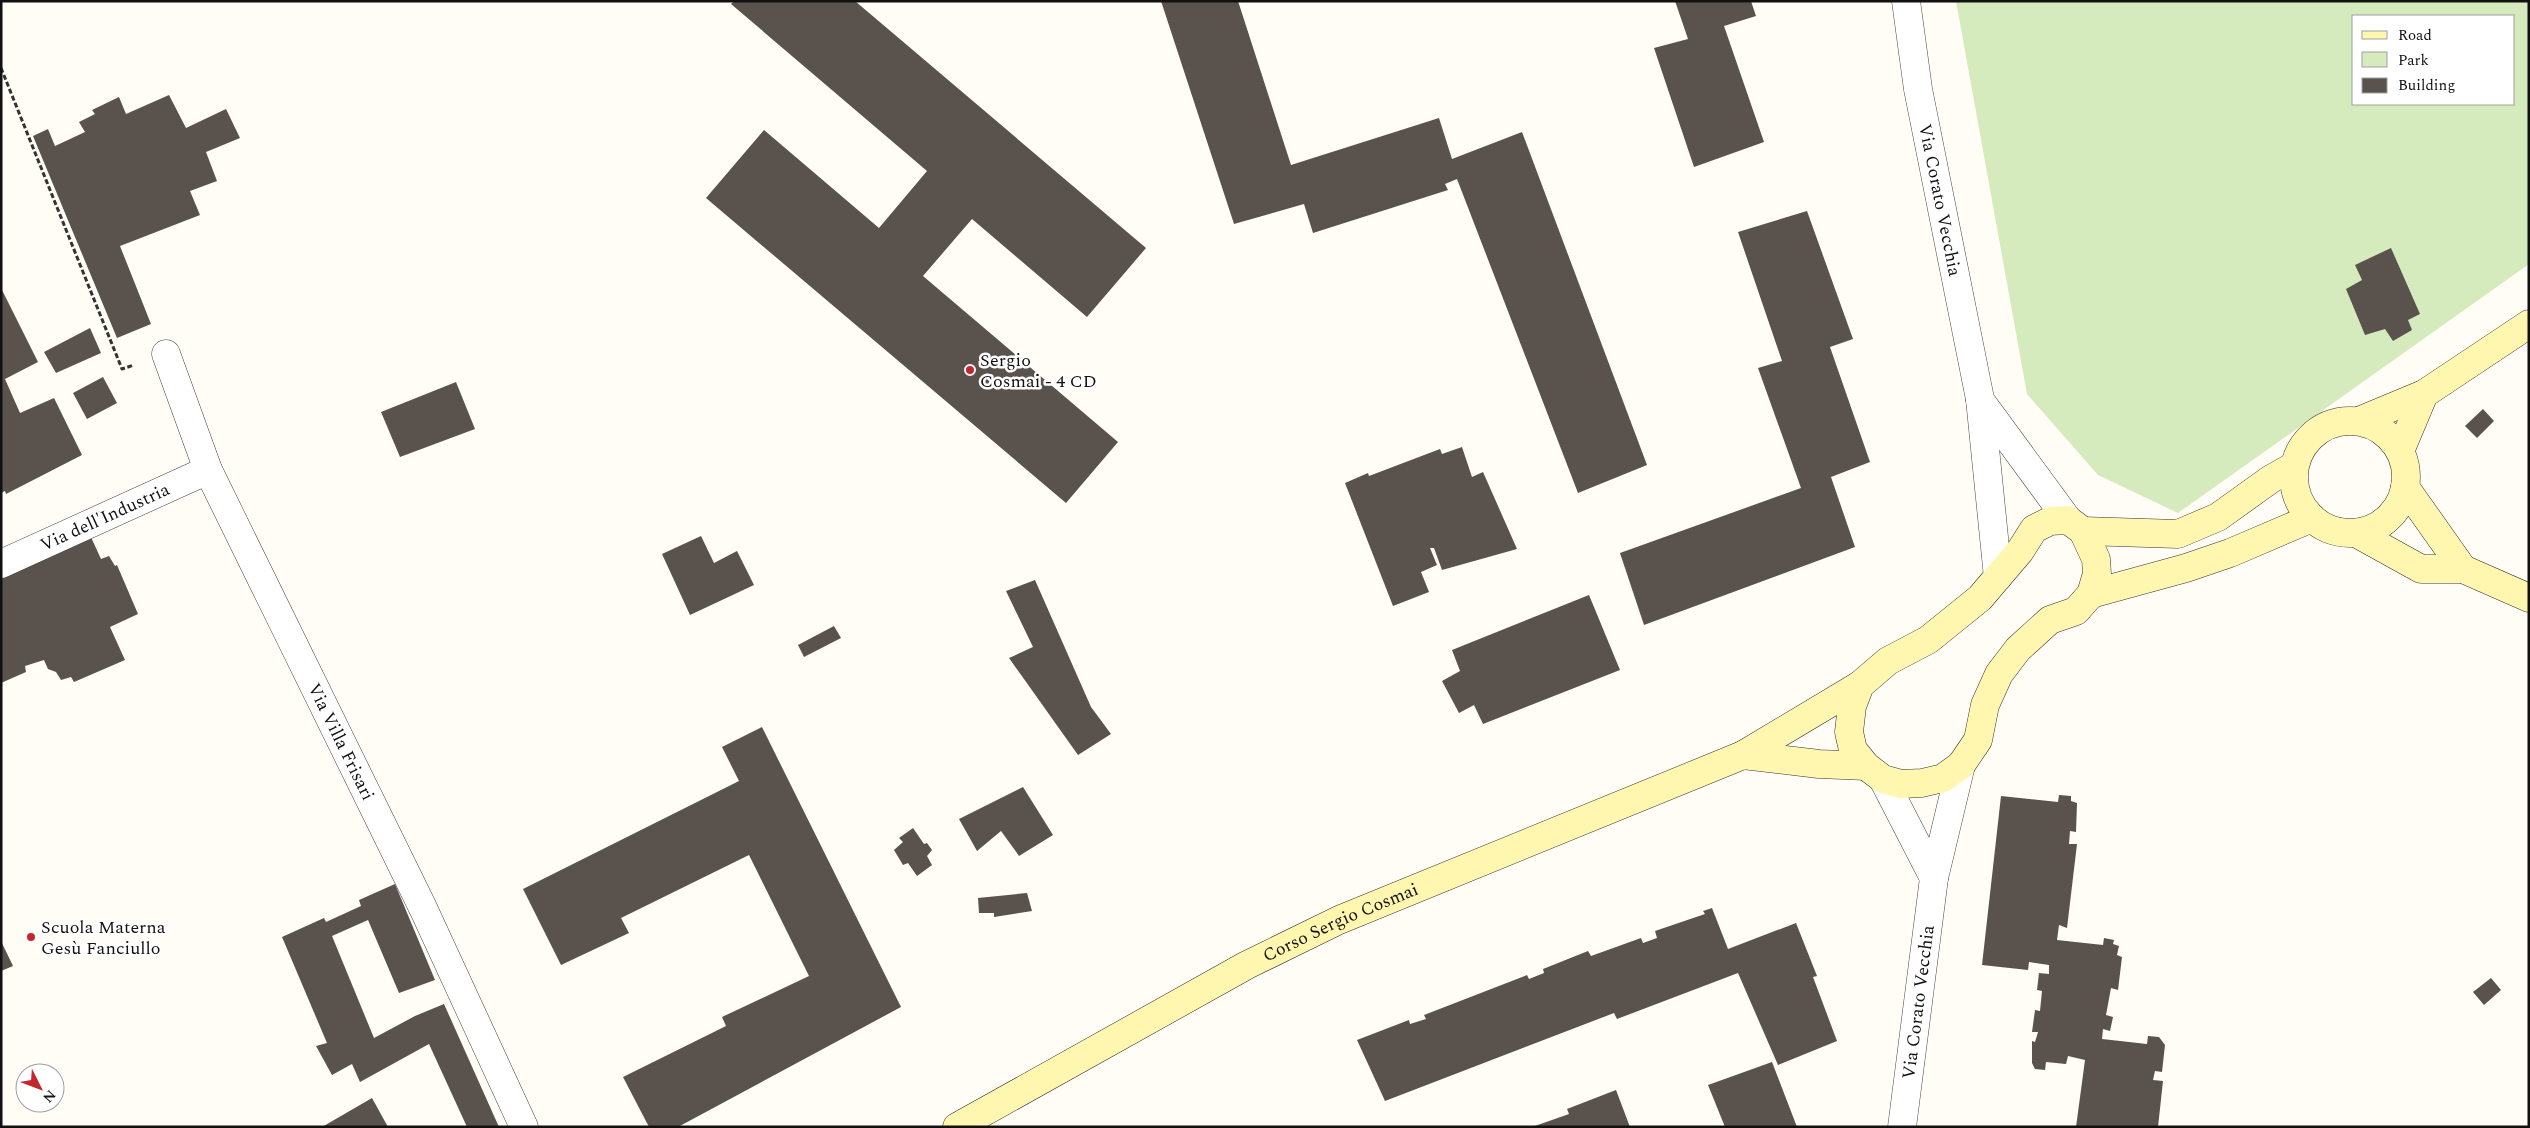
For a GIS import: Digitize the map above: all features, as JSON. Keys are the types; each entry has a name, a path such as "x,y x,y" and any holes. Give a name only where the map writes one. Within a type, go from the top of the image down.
{"main road":[{"path":"2359,421 2375,427 2390,437 2400,451 2406,468 2405,487 2400,504 2388,518 2373,528 2356,533 2338,533 2321,526 2298,500 2294,483 2294,466 2301,450 2311,436 2325,426 2359,421 2424,394 2529,324"},
{"path":"2400,451 2424,394"},
{"name":"Corso Sergio Cosmai","path":"957,1127 1247,965 1339,920 1743,755 1860,685 1888,661 1928,640 1980,598 2034,530 2050,521 2076,526 2178,534 2218,517 2271,479 2294,466"},
{"path":"2405,487 2463,570"},
{"path":"2091,594 2195,565 2312,518"},
{"path":"1961,765 1978,740 1985,705 2000,674 2018,649 2050,620 2076,611 2091,594 2097,574 2096,559 2076,526"},
{"path":"2356,533 2421,569 2463,570 2529,598"},
{"path":"1860,685 1852,706 1849,732 1853,750 1875,772"},
{"name":"Corso Sergio Cosmai","path":"1743,755 1875,772 1901,784 1922,783 1943,778 1961,765"}],"street":[{"name":"Via Corato Vecchia","path":"1906,1 1918,89 1980,399 1998,577"},
{"name":"Via Villa Frisari","path":"166,354 208,470 423,908 524,1127"},
{"name":"Via Corato Vecchia","path":"1980,399 2076,526"},
{"name":"Via dell'Industria","path":"1,564 208,470"},
{"name":"Via Corato Vecchia","path":"1902,1127 1934,878 1961,765"},
{"path":"1875,772 1934,878"}],"path":[{"path":"1,68 122,369 166,354"}],"green space":[{"path":"1956,1 2529,1 2529,264 2178,513 2098,475 2027,394"}],"building":[{"path":"734,1 855,1 1146,248 1087,317 972,219 923,276 1118,442 1066,503 706,198 764,130 879,228 927,171 731,4"},
{"path":"1161,1 1238,1 1291,165 1439,118 1452,159 1522,132 1647,465 1578,493 1457,179 1445,184 1448,190 1313,233 1304,204 1234,224"},
{"path":"1675,1 1751,1 1756,16 1724,26 1764,142 1694,167 1654,48 1688,39"},
{"path":"169,95 186,128 226,109 240,138 206,152 217,181 190,191 200,215 120,246 151,324 117,338 33,136 48,129 55,146 85,132 79,122 95,114 92,110 119,97 126,114"},
{"path":"1807,211 1853,339 1830,347 1870,462 1831,477 1855,547 1644,625 1620,553 1801,488 1758,368 1782,361 1738,232"},
{"path":"2391,248 2420,314 2408,320 2412,330 2393,341 2385,329 2365,335 2346,289 2362,280 2355,265"},
{"path":"1,288 38,362 5,379 20,413 54,398 82,455 6,494 5,491 1,493"},
{"path":"90,328 101,353 56,373 44,352"},
{"path":"103,377 117,403 87,419 73,393"},
{"path":"456,382 475,429 400,457 381,412"},
{"path":"2483,409 2494,421 2477,438 2465,426"},
{"path":"1462,447 1472,477 1483,472 1517,549 1442,570 1434,548 1430,548 1437,565 1421,572 1429,592 1393,606 1345,483 1368,473 1369,476 1440,449 1442,454"},
{"path":"90,535 101,559 109,556 115,566 117,565 138,614 110,627 125,660 74,682 71,677 61,680 56,672 48,669 44,660 25,666 26,672 1,683 1,579"},
{"path":"701,536 714,563 737,551 754,585 690,615 662,554"},
{"path":"1035,580 1091,707 1111,734 1078,755 1009,658 1033,647 1006,591"},
{"path":"1589,595 1620,670 1483,724 1474,705 1459,713 1442,681 1460,671 1452,650"},
{"path":"834,626 841,638 804,657 798,645"},
{"path":"762,727 901,1007 678,1127 649,1127 623,1077 726,1026 722,1017 809,976 749,855 621,918 629,933 561,965 523,889 739,781 722,747"},
{"path":"1023,787 1053,835 1019,856 1001,831 977,851 959,819"},
{"path":"2059,795 2071,796 2071,801 2077,803 2076,832 2070,831 2069,844 2077,844 2067,928 2059,925 2057,940 2103,945 2104,938 2114,940 2113,944 2119,946 2117,955 2122,957 2118,990 2111,988 2106,1015 2113,1017 2110,1031 2103,1029 2102,1039 2147,1044 2148,1036 2159,1037 2165,1045 2162,1072 2155,1071 2153,1080 2163,1081 2158,1127 2076,1127 2085,1060 2068,1056 2066,1064 2046,1062 2045,1070 2035,1069 2032,1063 2032,1041 2035,1042 2038,1032 2032,1032 2035,1010 2040,1011 2042,991 2037,990 2039,973 2049,974 2049,965 2029,962 2028,970 1982,965 2001,796 2058,802"},
{"path":"913,828 924,844 927,843 932,850 927,856 932,865 917,876 908,863 903,865 894,850 903,842 899,838"},
{"path":"395,884 435,980 399,993 368,920 332,936 374,1038 415,1016 444,1004 499,1127 467,1127 429,1044 360,1082 352,1064 332,1075 316,1046 327,1043 282,937 324,918 326,922 361,906 359,900"},
{"path":"1027,893 1032,911 994,917 994,913 979,913 978,898"},
{"path":"1712,908 1728,949 1796,923 1817,976 1813,977 1837,1041 1778,1065 1738,973 1617,1019 1614,1013 1385,1101 1357,1040 1409,1020 1410,1024 1426,1019 1424,1015 1527,975 1529,979 1544,973 1543,969 1588,951 1591,956 1641,938 1643,943 1657,938 1655,931 1705,914 1703,911"},
{"path":"1,941 13,966 1,971"},
{"path":"2491,978 2501,990 2484,1005 2473,992"},
{"path":"1772,1062 1797,1127 1725,1127 1708,1085"},
{"path":"1616,1090 1630,1127 1532,1127 1569,1114 1567,1109"},
{"path":"372,1098 388,1127 322,1127"}],"place":[{"name":"Sergio Cosmai - 4 CD","path":"970,370"},
{"name":"Scuola Materna Gesù Fanciullo","path":"31,937"}]}
